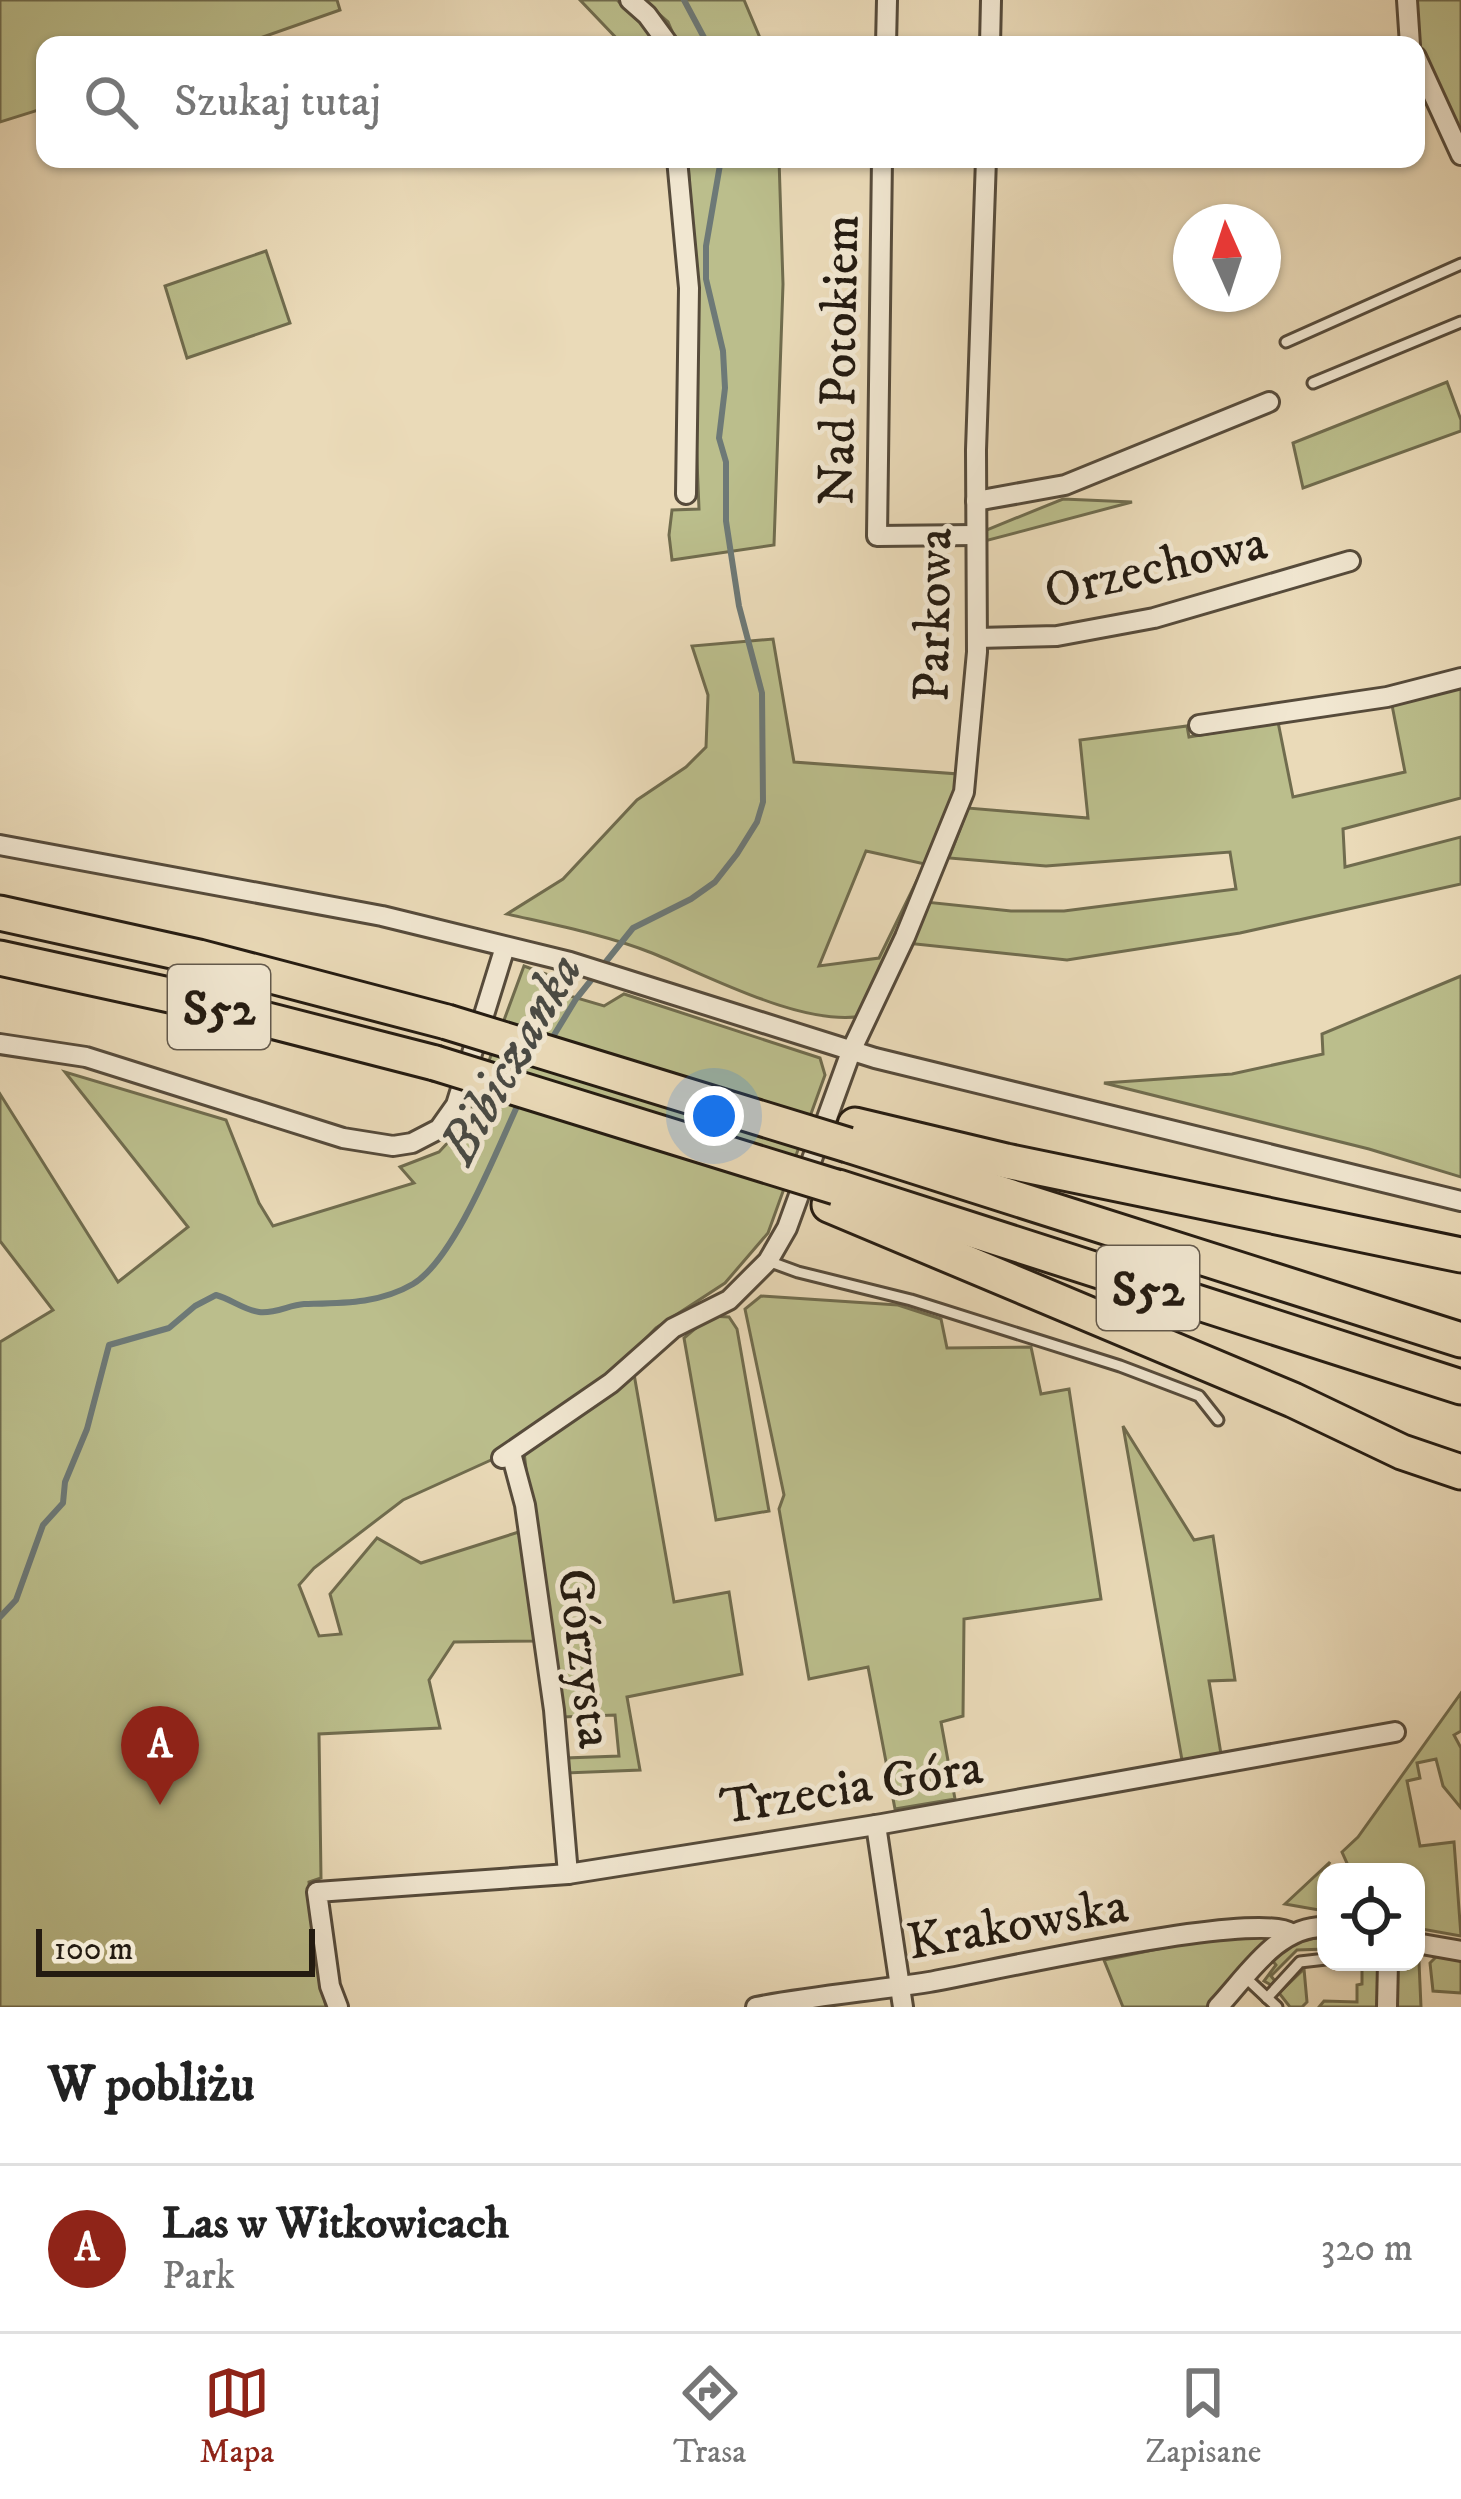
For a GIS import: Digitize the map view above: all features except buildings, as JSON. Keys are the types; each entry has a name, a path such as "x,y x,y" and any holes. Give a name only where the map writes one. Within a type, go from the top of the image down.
{"highway":[{"name":"S52","path":"0,913 239,967 447,1022 736,1108 851,1135 1461,1340"},
{"name":"S52","path":"0,958 173,996 435,1063 716,1149 832,1196 1461,1387"},
{"path":"851,1135 1006,1161 1461,1255"},
{"path":"832,1196 1402,1452 1461,1472"}],"street":[{"path":"630,0 662,36"},
{"path":"886,36 887,0"},
{"path":"990,36 991,0"},
{"path":"1407,0 1410,36"},
{"path":"1425,77 1461,155"},
{"path":"678,168 689,289 686,494"},
{"name":"Nad Potokiem","path":"882,168 877,536 975,535"},
{"name":"Parkowa","path":"507,1455 611,1383 674,1328 730,1300 768,1261 787,1228 852,1049 905,938 964,792 977,638 975,535 986,168"},
{"path":"976,501 1065,485 1269,402"},
{"name":"Orzechowa","path":"977,638 1057,636 1154,618 1350,561"},
{"path":"1199,725 1387,697 1461,678"},
{"path":"0,844 382,916 624,978 852,1049 1461,1201"},
{"path":"0,1044 86,1058 343,1138 393,1146 412,1143 439,1129 456,1105 506,947"},
{"name":"Górzysta","path":"507,1455 525,1504 554,1710 568,1874"},
{"name":"Trzecia Góra","path":"338,2007 330,1986 317,1892 568,1874 877,1825 1395,1732"},
{"path":"877,1825 904,2007"},
{"name":"Krakowska","path":"756,2007 1163,1939 1252,1927 1280,1926 1291,1933 1317,1929"},
{"path":"1218,2007 1291,1933"},
{"path":"1425,1944 1461,1951"},
{"path":"1387,2007 1388,1971"}],"lane":[{"path":"1286,341 1461,265"},
{"path":"1313,382 1461,322"},
{"path":"768,1261 895,1295 1120,1366 1198,1396 1217,1420"},
{"path":"1267,1998 1300,1961 1317,1960"},
{"path":"1246,1978 1277,2007"}],"green space":[{"path":"0,0 337,0 340,10 266,36 36,36 36,111 0,122"},
{"path":"580,0 617,0 654,36 614,36"},
{"path":"643,0 744,0 759,36 674,36 668,22"},
{"path":"1412,0 1461,0 1461,141 1425,65 1425,36 1412,36"},
{"path":"688,168 779,168 783,284 774,545 672,560 672,510 699,509 694,389 697,335"},
{"path":"266,251 290,323 187,358 165,286"},
{"path":"1447,382 1461,431 1303,488 1293,443"},
{"path":"1063,499 1132,502 981,542 984,531"},
{"path":"773,639 794,762 958,774 925,864 866,851 819,966 879,958 924,866 863,1016 813,1014 785,1007 635,947 507,914 563,879 637,800 686,767 706,747 708,695 692,646"},
{"path":"1461,684 1461,798 1343,829 1345,867 1461,837 1461,884 1240,933 1067,960 906,943 926,902 1064,911 1236,889 1230,852 1046,866 949,858 968,808 1088,818 1080,740 1187,726 1189,737 1278,722 1293,797 1405,772 1391,700"},
{"path":"524,966 546,974 546,989 604,1006 624,994 820,1058 825,1075 768,1233 725,1283 656,1328 605,1381 491,1460 403,1500 314,1568 299,1585 319,1636 341,1634 330,1594 377,1538 421,1563 522,1531 538,1641 454,1642 429,1680 440,1728 319,1734 321,1878 309,1882 326,2007 0,2007 0,1342 53,1310 0,1241 0,1094 118,1282 188,1227 65,1072 226,1120 273,1226 414,1183 400,1167 439,1152 466,1123"},
{"path":"1461,976 1461,1177 1369,1149 1104,1083 1232,1074 1323,1054 1322,1034"},
{"path":"761,1296 898,1305 941,1319 947,1348 1031,1347 1041,1394 1069,1389 1101,1599 964,1619 963,1716 941,1722 955,1799 895,1809 868,1667 809,1679 779,1509 784,1495 745,1309"},
{"path":"710,1316 729,1317 737,1329 769,1511 716,1520 684,1338"},
{"path":"634,1374 674,1602 729,1592 742,1674 627,1697 640,1770 566,1773 566,1758 619,1756 615,1715 562,1717 545,1631 524,1452"},
{"path":"1123,1426 1194,1540 1213,1536 1235,1680 1209,1681 1221,1754 1182,1760"},
{"path":"1461,1693 1461,1731 1454,1735 1461,1748 1461,1808 1443,1786 1436,1759 1417,1763 1420,1778 1407,1781 1420,1846 1454,1842 1461,1936 1425,1930 1425,1863 1347,1863 1342,1852 1358,1837"},
{"path":"1317,1874 1317,1910 1285,1904"},
{"path":"1265,1934 1267,1942 1207,2007 1123,2007 1104,1960 1202,1940"},
{"path":"1317,1939 1317,1949 1297,1950 1271,1976 1275,1981 1271,1985 1264,1981 1276,1965 1272,1960 1303,1941"},
{"path":"1437,1956 1461,1960 1461,1993 1433,1991 1430,1963"},
{"path":"1304,1969 1307,2002 1290,2007 1279,1993"},
{"path":"1362,1971 1382,1971 1382,2007 1319,2007 1324,2001 1357,2002 1357,1985 1362,1984"},
{"path":"1393,1971 1419,1971 1421,2007 1393,2007"}],"waterway":[{"name":"Bibiczanka","path":"684,0 703,36"},
{"name":"Bibiczanka","path":"551,1040 576,999 633,928 715,882 757,822 763,802 762,693 739,606 726,521 726,462 719,438 725,388 723,351 706,279 706,246 719,168"},
{"name":"Bibiczanka","path":"0,1617 16,1600 43,1525 63,1503 65,1482 87,1429 109,1345 169,1328 216,1295 265,1312 374,1299 413,1284 429,1271 460,1227 520,1100"}],"place":[{"name":"Las w Witkowicach","path":"160,1805"}]}
